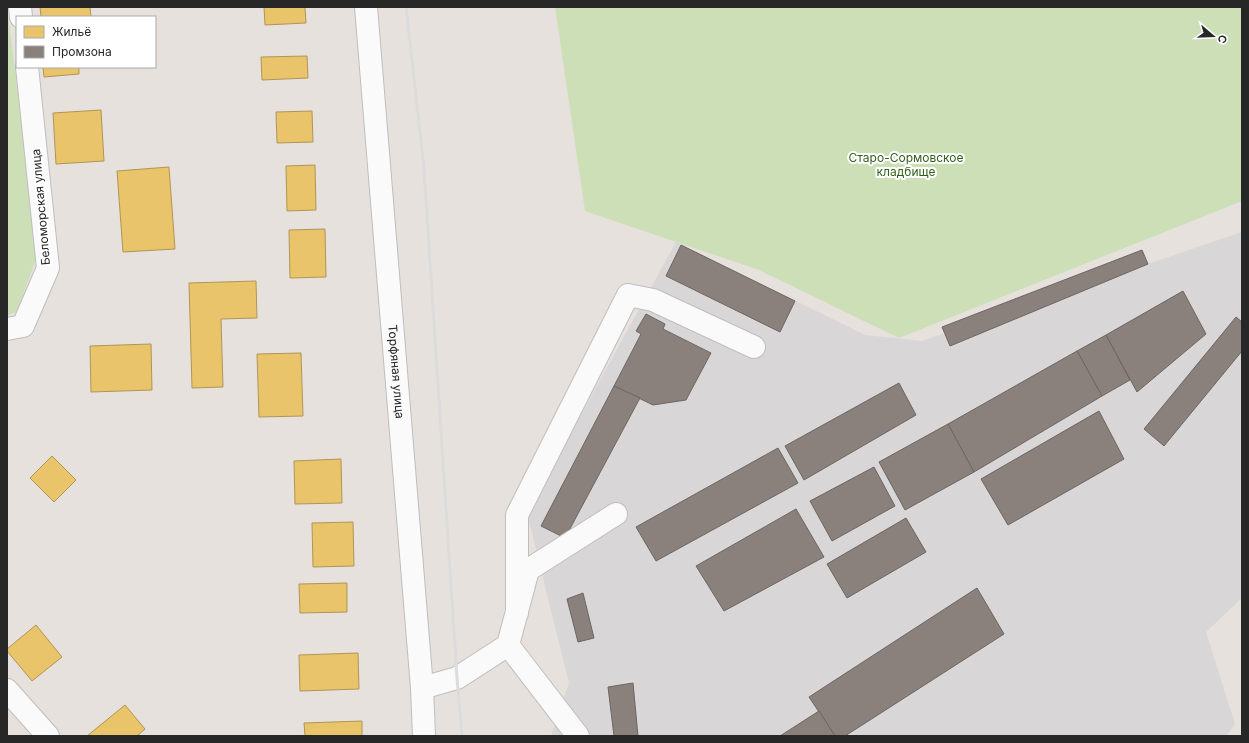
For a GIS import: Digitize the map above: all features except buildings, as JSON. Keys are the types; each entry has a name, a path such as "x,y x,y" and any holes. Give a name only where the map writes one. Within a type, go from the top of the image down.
{"street":[{"name":"Торфяная улица","path":"366,7 422,688 424,736"},
{"name":"Беломорская улица","path":"7,329 23,326 48,268 27,68"},
{"path":"516,613 517,514 628,295 653,300 754,347"},
{"path":"422,688 457,678 508,645 528,570 616,514"},
{"path":"508,645 578,736"},
{"path":"7,690 48,736"}],"shaded area":[{"path":"1242,232 1242,598 1206,632 1235,724 1226,736 551,736 569,683 527,513 676,242 865,335 922,341"}],"green space":[{"path":"7,7 38,253 17,312 7,315"},
{"name":"Старо-Сормовское кладбище","path":"555,7 1242,7 1242,201 899,338 759,270 585,211"}],"railway":[{"path":"406,7 424,169 462,736"}]}
